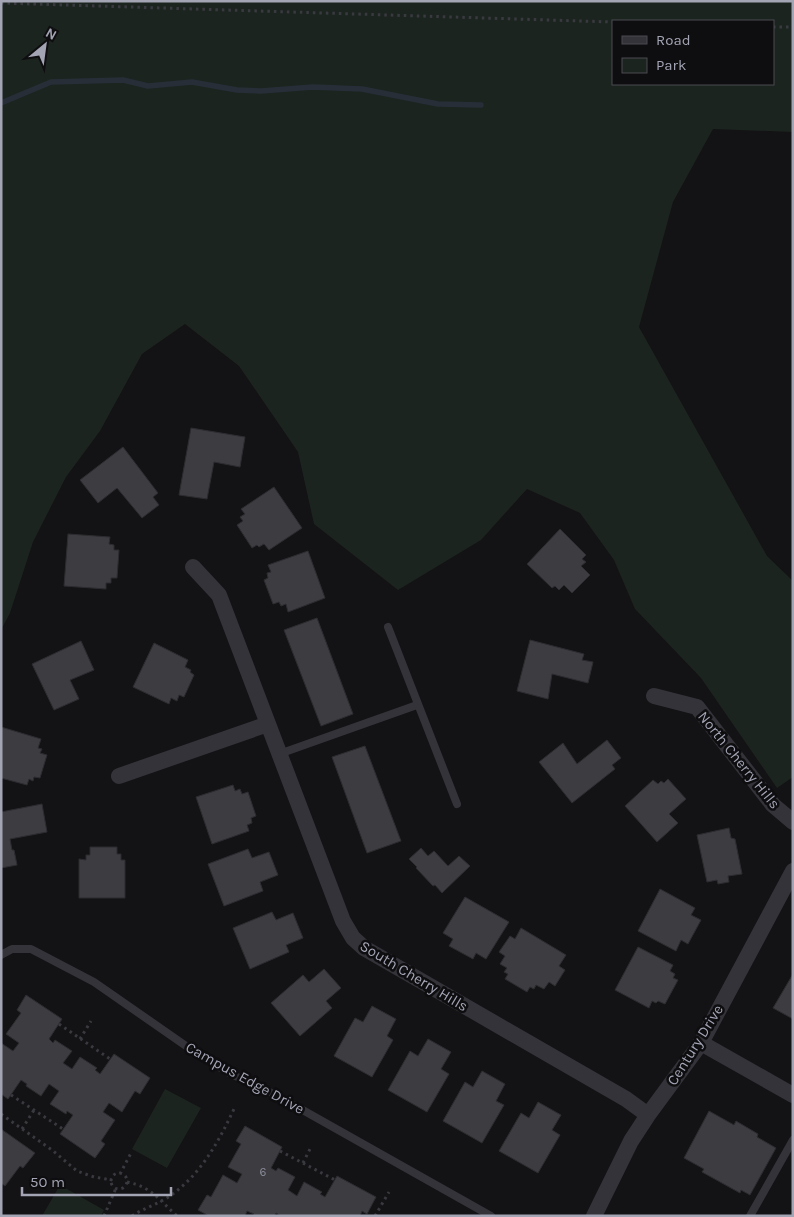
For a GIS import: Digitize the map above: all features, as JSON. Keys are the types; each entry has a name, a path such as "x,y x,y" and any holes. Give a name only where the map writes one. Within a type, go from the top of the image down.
{"street":[{"name":"South Cherry Hills","path":"193,567 219,595 343,921 353,938 364,948 626,1099 648,1115"},
{"name":"North Cherry Hills","path":"654,696 697,707 773,805 793,822"},
{"path":"119,776 268,724"},
{"name":"Century Drive","path":"594,1216 631,1141 701,1043 793,871"},
{"path":"701,1043 793,1095"}],"lane":[{"path":"388,627 457,804"},
{"path":"279,754 417,705"},
{"name":"Campus Edge Drive","path":"1,955 12,949 31,948 94,982 199,1055 231,1074 276,1095 492,1216"},
{"path":"750,1216 793,1140"}],"path":[{"path":"1,3 612,22"},
{"path":"774,27 793,27"},
{"path":"80,1039 91,1021"},
{"path":"59,1024 110,1058"},
{"path":"11,1095 63,1129"},
{"path":"22,1129 34,1110"},
{"path":"132,1216 162,1200 185,1183 202,1165 214,1148 234,1110"},
{"path":"1,1114 52,1150 77,1171 94,1177 112,1180"},
{"path":"303,1163 312,1147"},
{"path":"280,1151 335,1180"},
{"path":"120,1174 131,1153"},
{"path":"120,1174 126,1177 127,1182 123,1188 116,1188 112,1185 114,1175 120,1174"},
{"path":"127,1182 148,1189 177,1216"},
{"path":"104,1216 116,1188"},
{"path":"375,1216 389,1192"}],"green space":[{"path":"1,1 793,1 793,132 713,129 673,202 639,327 767,556 793,581 793,777 777,788 701,678 635,609 614,560 580,513 527,489 481,540 398,590 314,524 298,452 239,366 185,324 142,354 100,431 66,477 33,542 10,613 1,630"},
{"path":"165,1089 201,1108 167,1168 132,1149"},
{"path":"60,1185 104,1210 101,1216 42,1216"}],"building":[{"path":"191,428 245,437 240,467 214,462 207,499 179,495"},
{"path":"123,447 158,493 153,497 159,505 142,518 117,488 98,503 80,480"},
{"path":"274,487 302,528 269,550 264,544 252,548 237,525 243,521 240,517 245,514 241,509"},
{"path":"560,529 586,555 582,559 586,562 581,566 590,575 572,593 564,585 559,590 555,586 552,588 527,564"},
{"path":"68,534 110,537 109,544 114,545 114,550 119,550 117,578 111,578 111,583 106,583 106,589 64,586"},
{"path":"308,551 325,598 288,612 286,604 281,606 279,602 273,604 264,580 268,578 267,573 271,572 268,565"},
{"path":"317,618 353,714 321,726 284,630"},
{"path":"530,640 584,654 582,660 593,662 588,683 552,674 548,699 517,691"},
{"path":"81,641 94,670 70,680 79,699 54,710 32,664"},
{"path":"154,643 188,660 185,667 191,670 190,672 194,675 184,697 179,695 177,701 171,698 169,704 133,687"},
{"path":"1,727 41,739 38,748 42,749 40,753 47,755 40,778 34,777 33,781 29,779 27,785 1,778"},
{"path":"607,740 621,758 612,765 615,769 572,803 539,762 563,743 577,764"},
{"path":"365,746 401,841 367,853 332,757"},
{"path":"668,779 686,799 669,814 678,823 657,842 625,806 653,780 658,784 661,781 664,783"},
{"path":"233,785 235,791 240,789 242,794 248,792 256,816 251,818 252,823 247,825 249,831 212,844 196,797"},
{"path":"42,804 47,832 10,839 17,865 1,868 1,812"},
{"path":"729,828 731,838 735,839 742,874 728,876 729,882 718,884 717,880 707,882 697,835"},
{"path":"90,847 117,847 117,854 121,854 121,860 125,860 125,898 79,898 79,859 86,860 86,855 90,855"},
{"path":"421,848 428,856 434,851 448,866 459,856 470,866 442,893 435,885 433,886 409,859"},
{"path":"248,849 252,858 269,852 278,875 260,882 263,891 224,906 208,864"},
{"path":"660,889 695,908 691,915 701,920 688,944 681,940 676,951 638,931"},
{"path":"465,897 509,922 486,959 476,953 473,959 449,946 453,939 443,933"},
{"path":"272,912 276,920 293,913 303,938 286,945 289,952 250,969 233,928"},
{"path":"521,928 566,955 559,966 565,970 555,986 549,982 544,989 536,985 534,989 530,987 527,992 505,979 508,974 504,972 507,968 500,964 505,956 499,952 510,936 515,939"},
{"path":"638,947 673,965 670,971 675,974 673,978 678,980 665,1004 652,1001 649,1008 615,990"},
{"path":"324,969 341,988 326,1001 332,1008 300,1036 271,1003 303,975 309,982"},
{"path":"793,974 793,1019 773,1008"},
{"path":"26,995 62,1019 49,1039 53,1043 55,1040 72,1051 63,1063 72,1069 80,1057 97,1068 95,1070 100,1074 114,1054 150,1078 140,1094 135,1091 122,1112 109,1103 103,1112 115,1120 101,1141 105,1144 95,1158 60,1134 73,1115 67,1111 66,1114 50,1104 59,1091 49,1084 41,1096 26,1086 27,1084 21,1080 8,1099 1,1094 1,1043 13,1051 19,1043 6,1034 21,1013 17,1010"},
{"path":"372,1006 396,1019 387,1036 393,1040 372,1077 334,1056 355,1018 363,1022"},
{"path":"428,1039 451,1052 441,1069 449,1074 427,1112 388,1090 410,1051 418,1056"},
{"path":"482,1071 505,1084 496,1101 504,1105 482,1143 443,1121 465,1082 473,1087"},
{"path":"538,1102 561,1115 552,1130 560,1135 538,1173 499,1151 521,1113 529,1118"},
{"path":"709,1111 734,1125 736,1121 758,1134 757,1137 776,1148 750,1195 741,1190 740,1193 702,1172 704,1169 684,1158"},
{"path":"245,1126 282,1147 271,1168 276,1171 278,1168 295,1177 288,1190 297,1196 304,1182 322,1192 320,1194 325,1197 337,1176 376,1197 367,1214 362,1211 360,1216 281,1216 276,1213 274,1216 253,1216 254,1214 247,1211 245,1216 209,1216 198,1210 207,1195 211,1197 223,1175 237,1183 242,1174 228,1167 241,1144 236,1141"},
{"path":"1,1129 35,1153 23,1168 20,1166 5,1186 1,1183"}],"waterway":[{"path":"1,103 51,82 123,80 148,86 192,82 237,90 261,91 313,87 362,89 438,104 481,105"}]}
